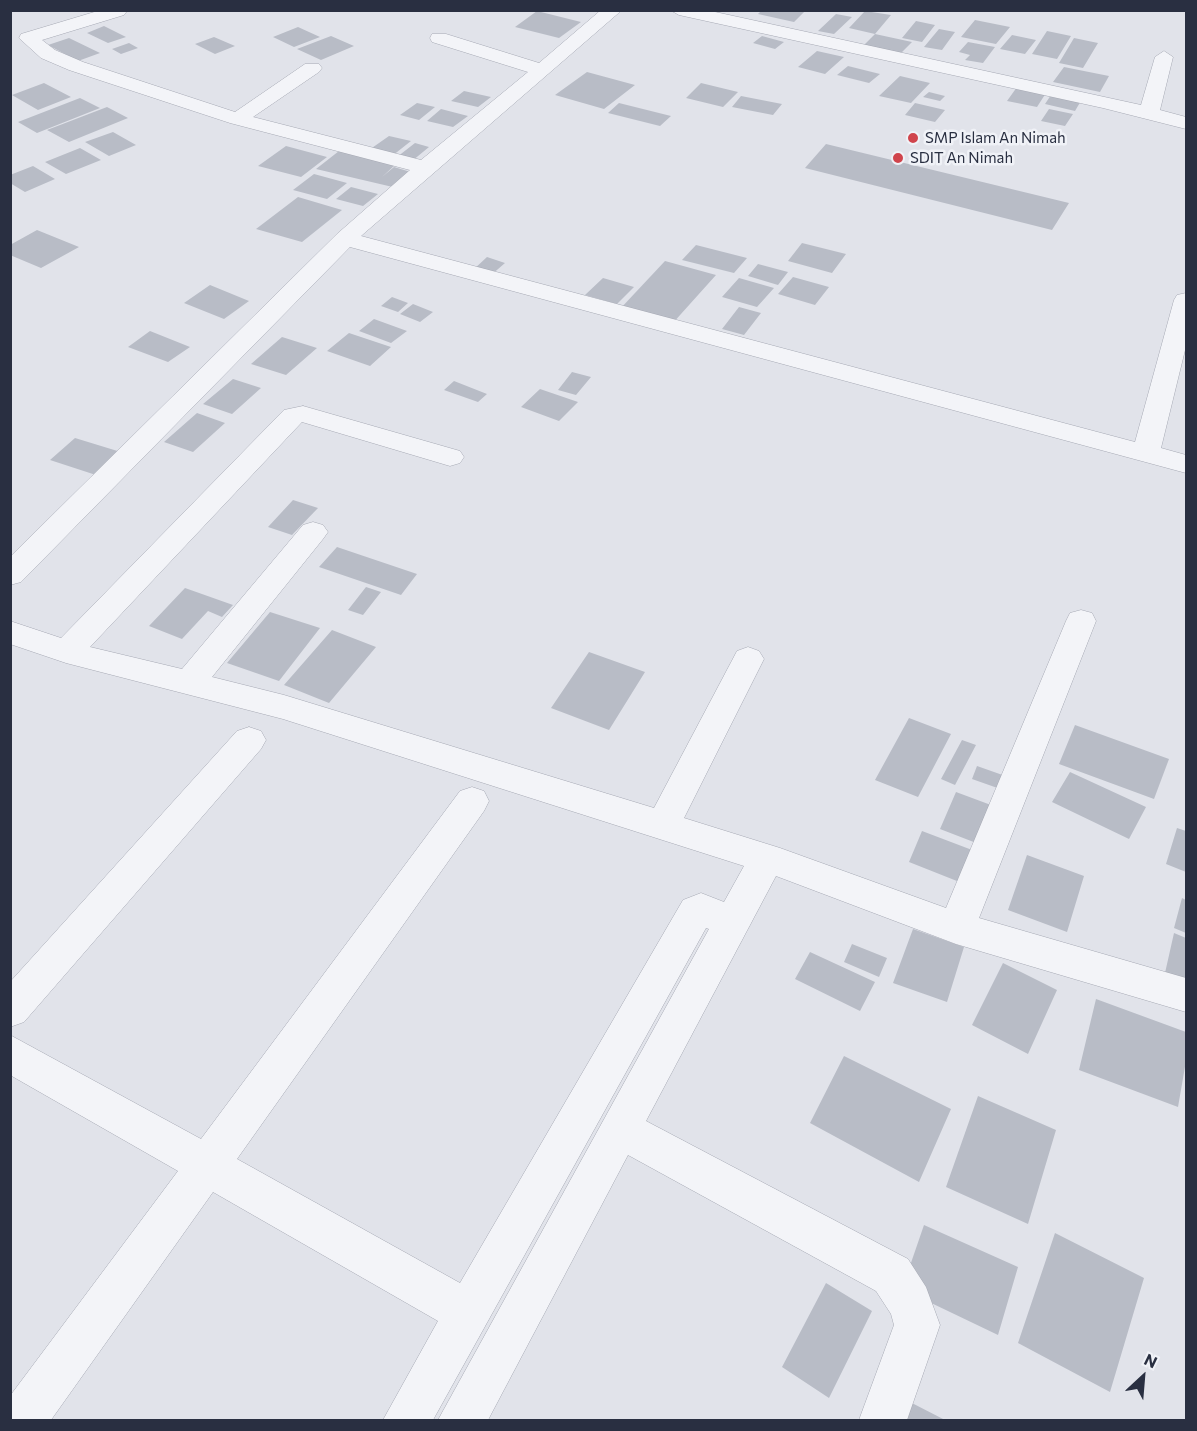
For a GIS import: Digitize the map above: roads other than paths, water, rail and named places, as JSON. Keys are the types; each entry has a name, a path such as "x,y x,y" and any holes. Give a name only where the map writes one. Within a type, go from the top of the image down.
{"street":[{"path":"28,38 118,10"},
{"path":"10,575 345,239 613,10"},
{"path":"679,10 1186,123"},
{"path":"10,27 48,54 76,66 237,119 426,168"},
{"path":"439,38 542,70"},
{"path":"1149,113 1164,57"},
{"path":"237,119 312,68"},
{"path":"345,239 1186,464"},
{"path":"1146,452 1186,300"},
{"path":"66,652 293,416 303,414 450,458"},
{"path":"189,683 313,532"},
{"path":"956,928 1080,621"},
{"path":"10,632 66,652 295,710 767,858 956,928 1186,995"},
{"path":"663,825 748,659"},
{"path":"10,1010 249,740"},
{"path":"22,1420 472,801"},
{"path":"462,1420 767,858"},
{"path":"407,1420 696,911 701,909 733,923"},
{"path":"10,1053 468,1313"},
{"path":"621,1129 892,1275 910,1303 917,1325 883,1420"}],"place":[{"name":"SMP Islam An Nimah","path":"913,138"},
{"name":"SDIT An Nimah","path":"898,158"}]}
